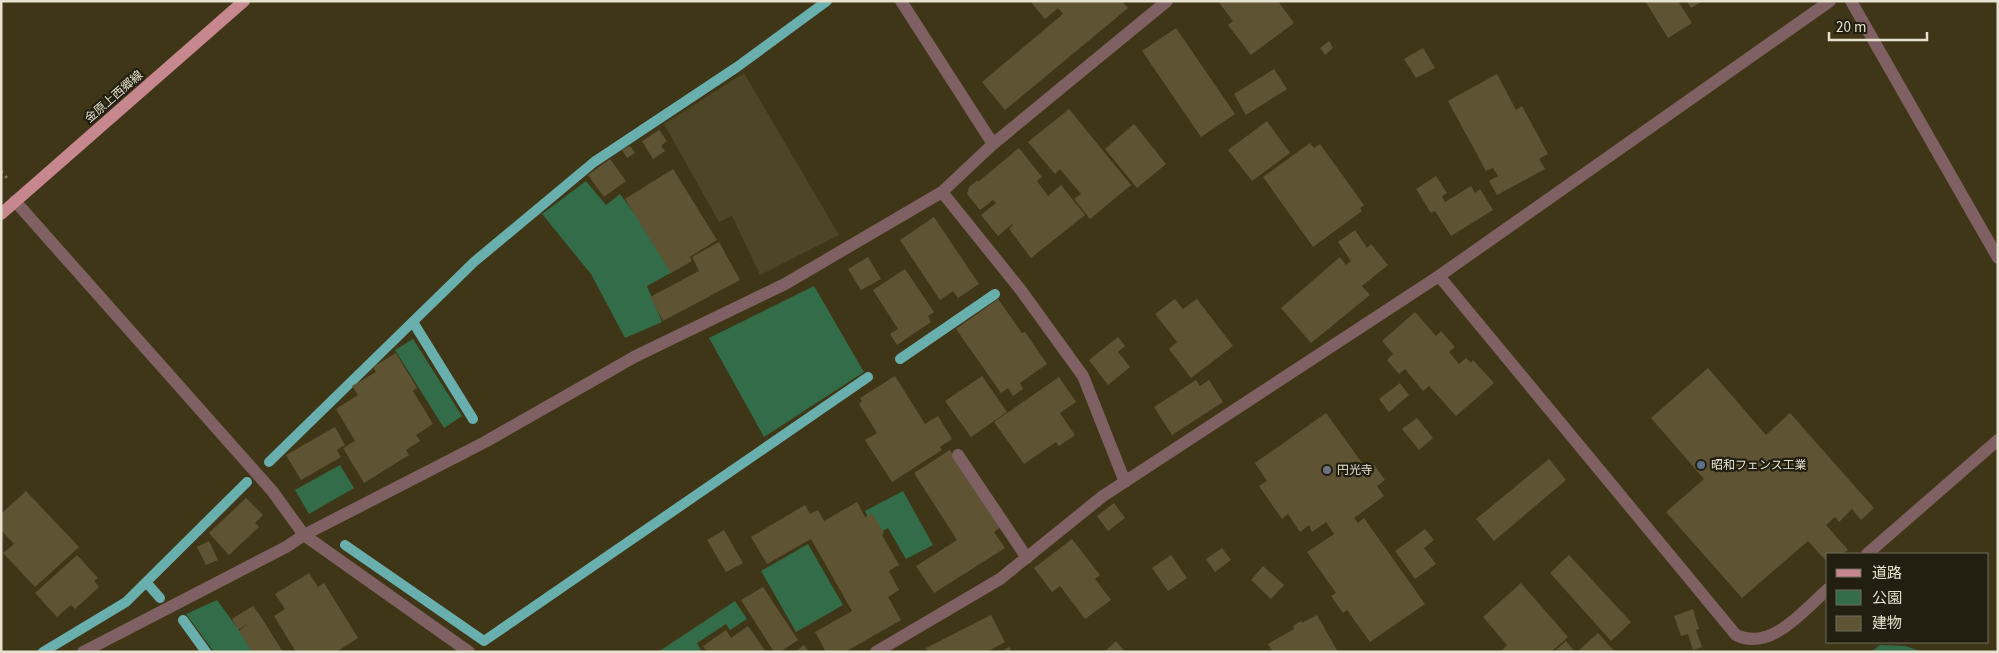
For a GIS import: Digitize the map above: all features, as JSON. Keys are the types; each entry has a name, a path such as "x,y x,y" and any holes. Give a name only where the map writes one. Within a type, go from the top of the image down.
{"main road":[{"name":"金原上西郷線","path":"1,214 244,1"}],"street":[{"path":"901,1 993,144"},
{"path":"83,652 286,547 304,534 485,442 636,356 785,284 942,192 993,144 1168,1"},
{"path":"876,652 1000,579 1103,496 1439,276 1830,1"},
{"path":"1850,1 1998,258"},
{"path":"942,192 1020,289 1083,376 1124,482"},
{"path":"15,201 273,492 304,534 468,652"},
{"path":"1439,276 1736,634 1745,639 1768,636 1783,628 1826,591"},
{"path":"1868,553 1998,440"},
{"path":"958,455 1027,558"}],"green space":[{"path":"586,181 606,205 620,194 676,270 647,286 662,322 625,338 591,274 542,214"},
{"path":"814,286 864,372 764,437 709,338"},
{"path":"413,339 462,416 444,428 395,350"},
{"path":"340,465 354,488 309,514 295,490"},
{"path":"903,491 933,545 906,559 888,528 877,534 865,511"},
{"path":"808,544 843,605 796,632 761,571"},
{"path":"217,600 255,652 214,652 186,614"},
{"path":"735,601 747,619 730,630 726,624 697,643 702,652 658,652"},
{"path":"1880,645 1905,646 1923,652 1871,652"}],"sand":[{"path":"744,73 839,235 760,275 732,216 719,222 664,124"}],"building":[{"path":"1030,1 1122,1 1128,8 1005,110 982,82 1063,14 1058,8 1045,19"},
{"path":"1218,1 1278,1 1294,23 1251,55 1228,25 1233,21"},
{"path":"1645,1 1678,1 1692,23 1668,38"},
{"path":"1687,1 1703,1 1691,8"},
{"path":"1176,28 1235,114 1201,137 1142,51"},
{"path":"1329,41 1333,48 1325,55 1320,48"},
{"path":"1423,48 1435,68 1416,78 1404,59"},
{"path":"1274,69 1287,89 1246,115 1234,94"},
{"path":"1497,74 1516,110 1522,106 1548,154 1539,159 1545,169 1497,195 1489,181 1498,176 1493,168 1486,171 1448,101"},
{"path":"1069,109 1131,185 1090,219 1074,199 1081,194 1060,169 1055,174 1028,142"},
{"path":"1267,121 1290,153 1252,181 1228,150"},
{"path":"1134,124 1166,164 1137,188 1105,149"},
{"path":"659,130 667,141 661,146 665,151 653,159 642,141"},
{"path":"1310,143 1314,148 1320,144 1364,205 1360,208 1362,211 1313,247 1263,177"},
{"path":"630,146 635,153 627,158 622,150"},
{"path":"1019,148 1042,177 1037,181 1048,196 1061,185 1085,215 1031,258 1009,229 1012,224 998,236 981,215 996,203 993,200 980,210 967,194 969,187 978,180 978,182"},
{"path":"610,159 626,181 604,197 588,175"},
{"path":"673,169 717,240 688,258 690,257 692,261 671,273 625,199"},
{"path":"1436,176 1447,193 1442,196 1445,202 1471,186 1475,193 1480,189 1493,210 1451,236 1435,211 1431,213 1416,189"},
{"path":"934,217 979,284 958,298 953,291 940,300 900,240"},
{"path":"1355,230 1367,248 1371,244 1388,265 1362,286 1370,295 1311,343 1281,308 1340,257 1346,265 1351,261 1338,242"},
{"path":"719,242 740,280 663,321 650,297 699,271 692,257"},
{"path":"868,257 881,279 861,290 848,269"},
{"path":"905,269 934,312 928,316 931,322 897,345 890,334 898,329 873,290"},
{"path":"998,299 1022,333 1025,332 1047,364 1020,383 1023,389 1013,396 1008,388 1001,393 956,329"},
{"path":"1175,299 1183,309 1197,299 1233,346 1191,378 1169,349 1177,342 1155,314"},
{"path":"1415,312 1436,336 1441,331 1455,347 1449,352 1459,364 1466,358 1471,363 1473,360 1494,383 1456,416 1429,386 1423,391 1405,369 1399,374 1387,360 1393,354 1382,341"},
{"path":"1118,337 1125,346 1118,352 1130,367 1108,385 1089,360"},
{"path":"396,353 417,388 413,391 433,424 416,435 420,441 406,450 409,455 364,483 343,448 355,441 336,409 358,395 352,386 376,372 373,367"},
{"path":"1708,368 1766,435 1790,413 1874,508 1861,520 1852,509 1839,522 1835,517 1826,525 1848,550 1844,553 1826,553 1826,561 1808,541 1742,598 1666,512 1704,479 1651,418"},
{"path":"895,376 925,424 938,416 952,439 940,447 942,450 892,482 865,440 877,433 859,404 862,401 860,398"},
{"path":"982,376 1007,412 971,437 945,401"},
{"path":"1059,377 1076,402 1060,413 1075,435 1059,446 1056,442 1024,464 994,422"},
{"path":"1196,380 1200,386 1209,380 1223,402 1172,435 1154,407"},
{"path":"1400,383 1409,395 1389,412 1379,399"},
{"path":"1326,413 1365,467 1372,462 1385,480 1377,486 1384,496 1354,518 1358,523 1364,518 1425,604 1370,642 1347,610 1343,613 1331,596 1336,593 1307,552 1334,534 1326,522 1312,532 1309,525 1300,532 1288,514 1282,519 1259,486 1267,481 1255,463"},
{"path":"1417,418 1433,438 1419,450 1402,429"},
{"path":"335,427 345,445 337,450 341,457 301,480 286,455"},
{"path":"950,450 1001,527 994,532 1005,548 934,593 916,566 957,540 914,473"},
{"path":"1549,459 1566,480 1494,541 1476,519"},
{"path":"26,491 79,547 35,587 3,553 14,544 1,530 1,514"},
{"path":"246,498 263,515 255,523 259,527 229,555 209,533"},
{"path":"857,502 865,517 872,513 899,565 889,571 899,590 888,597 901,620 845,652 826,652 815,632 852,611 811,539 767,564 751,537 805,505 810,514 818,510 824,521"},
{"path":"1114,503 1125,518 1108,531 1097,516"},
{"path":"1425,529 1434,540 1424,548 1436,564 1415,579 1395,551"},
{"path":"724,530 743,563 726,572 707,540"},
{"path":"1072,539 1100,575 1095,579 1111,600 1085,619 1060,586 1052,592 1034,568"},
{"path":"209,541 218,560 206,565 197,547"},
{"path":"1222,548 1231,560 1215,572 1206,559"},
{"path":"77,555 98,578 94,581 99,587 75,609 71,605 57,617 35,593"},
{"path":"1171,555 1187,578 1168,591 1152,568"},
{"path":"1569,555 1631,622 1611,641 1550,573"},
{"path":"1263,566 1284,585 1271,599 1251,580"},
{"path":"309,573 318,587 324,583 358,638 336,652 296,652 274,616 285,609 275,594"},
{"path":"1521,583 1568,637 1551,652 1503,652 1502,650 1507,645 1483,617"},
{"path":"763,587 798,640 780,652 774,652 741,600"},
{"path":"253,606 283,652 252,652 239,631 249,623 238,630 232,619"},
{"path":"1693,609 1699,629 1696,630 1702,647 1693,650 1688,634 1681,636 1674,616"},
{"path":"991,615 1005,642 987,652 928,652 926,648"},
{"path":"1317,615 1338,652 1273,652 1268,644 1294,629 1293,626 1301,621 1302,623"},
{"path":"748,626 766,652 707,652 703,646 726,630 731,638"},
{"path":"1598,633 1615,652 1577,652"},
{"path":"1116,641 1125,652 1104,652"},
{"path":"1566,641 1575,652 1555,651"},
{"path":"804,645 809,652 795,652"},
{"path":"1009,647 1012,652 1000,652"}],"waterway":[{"path":"269,462 474,262 594,162 737,67 827,1"},
{"path":"900,359 995,294"},
{"path":"413,322 473,419"},
{"path":"345,545 484,641 868,377"},
{"path":"43,652 126,602 247,482"},
{"path":"146,582 160,598"},
{"path":"183,620 206,652"}],"place":[{"name":"昭和フェンス工業","path":"1701,465"},
{"name":"円光寺","path":"1327,470"}]}
